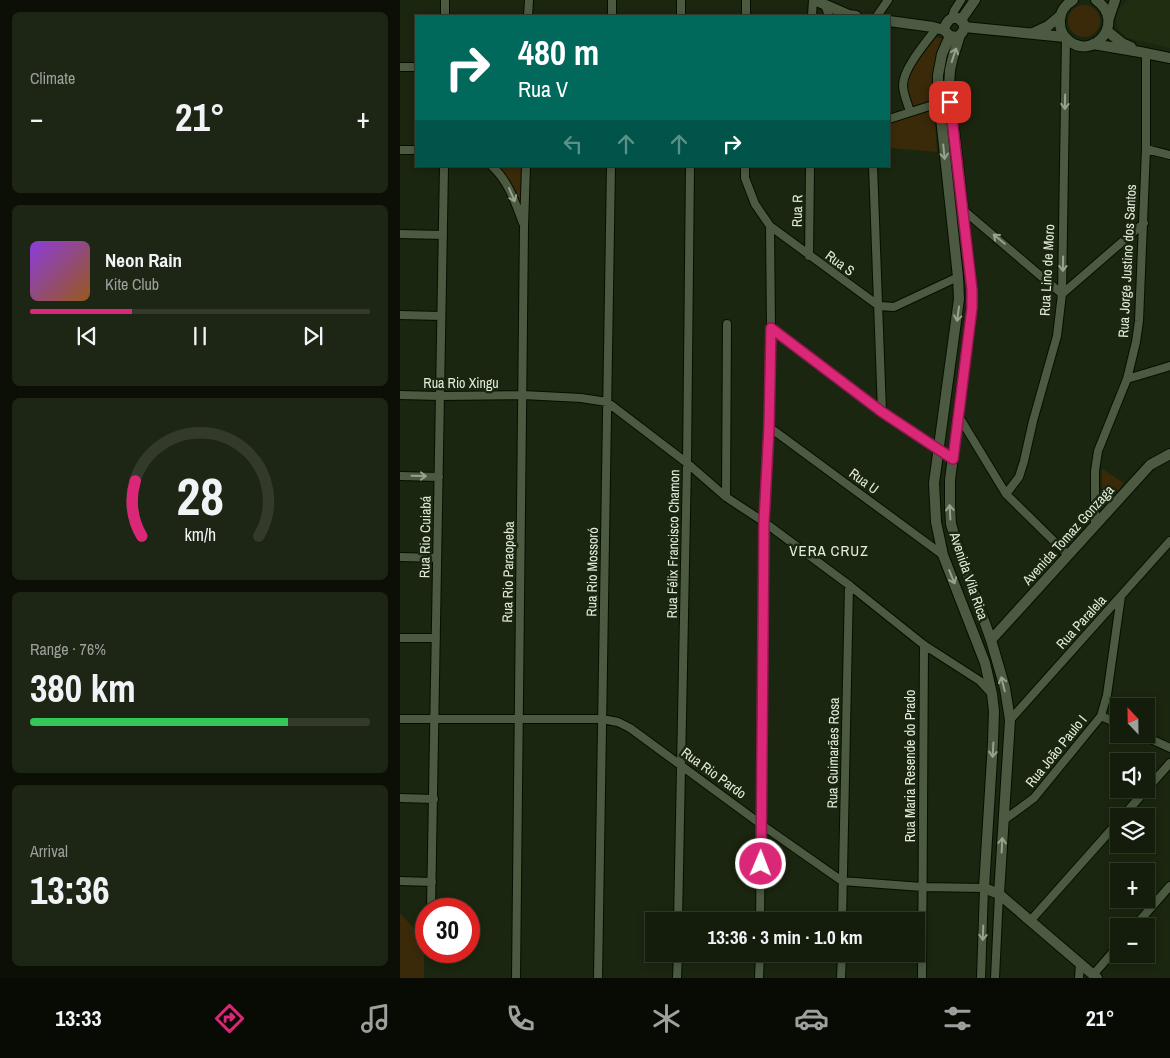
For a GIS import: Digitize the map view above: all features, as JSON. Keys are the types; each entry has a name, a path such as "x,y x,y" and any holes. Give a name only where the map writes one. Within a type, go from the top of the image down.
{"street":[{"path":"445,0 445,15"},
{"path":"528,15 529,0"},
{"path":"612,0 612,15"},
{"path":"682,0 682,15"},
{"path":"746,0 746,15"},
{"path":"812,15 814,0 849,15"},
{"path":"878,15 888,0"},
{"path":"910,112 903,88 903,78 908,67 949,27 954,11 961,0"},
{"name":"Avenida Vila Rica","path":"975,0 949,27 940,64 939,103 960,300 934,493 936,522 944,555 985,662 994,711 981,978"},
{"path":"1097,0 1105,8 1108,18"},
{"path":"1070,1 1064,8 1059,22 1061,30 1065,38 1070,42 1080,46 1087,46 1099,41 1107,31 1108,18 1116,0"},
{"path":"825,5 829,15"},
{"path":"1029,34 1048,26 1061,16"},
{"path":"890,21 1065,38"},
{"name":"Avenida Vila Rica","path":"949,27 953,57 950,70 950,102 972,290 972,308 950,480 951,524 991,640 1005,688 1010,720 995,978"},
{"path":"1107,31 1122,43 1143,52"},
{"name":"Rua Lino de Moro","path":"1006,494 1019,477 1057,336 1062,294 1065,38"},
{"path":"1093,44 1170,58"},
{"name":"Rua Jorge Justino dos Santos","path":"1095,525 1095,471 1098,450 1127,379 1139,321 1146,149 1143,52"},
{"path":"400,67 415,67"},
{"path":"890,120 939,103 950,102"},
{"path":"1146,149 1170,155"},
{"path":"400,150 415,150"},
{"name":"Rua Rio Cuiabá","path":"431,898 444,167"},
{"path":"493,167 499,172 512,193 524,227"},
{"name":"Rua Rio Paraopeba","path":"516,978 526,167"},
{"name":"Rua Rio Mossoró","path":"598,978 611,167"},
{"name":"Rua Félix Francisco Chamon","path":"678,912 687,463 690,167"},
{"name":"Rua S","path":"745,167 745,178 755,204 770,226 879,306"},
{"name":"Rua R","path":"809,256 810,167"},
{"path":"873,167 882,412"},
{"path":"962,208 1062,294 1144,223"},
{"path":"760,912 764,522 769,427 771,328 770,226"},
{"path":"400,234 443,235"},
{"path":"879,306 894,307 958,276"},
{"path":"400,315 441,316"},
{"path":"726,497 727,324"},
{"path":"771,328 882,412 953,459"},
{"path":"1127,379 1170,366"},
{"name":"Rua Rio Xingu","path":"400,395 523,395 581,398 607,402"},
{"path":"607,402 687,463 726,497 764,522 849,585 924,644 980,681 992,694"},
{"path":"958,415 1006,494 1068,555"},
{"name":"Rua U","path":"769,427 944,555"},
{"name":"Avenida Tomaz Gonzaga","path":"991,640 1150,465 1170,454"},
{"path":"400,476 439,476"},
{"name":"Rua Paralela","path":"1010,720 1170,541"},
{"path":"400,557 437,558"},
{"name":"Rua Guimarães Rosa","path":"842,912 849,585"},
{"name":"Rua João Paulo I","path":"1004,820 1034,798 1101,716 1107,695 1121,596"},
{"path":"400,638 436,638"},
{"name":"Rua Maria Resende do Prado","path":"922,978 924,644"},
{"path":"973,677 981,672 985,662"},
{"path":"1101,716 1110,720"},
{"name":"Rua Rio Pardo","path":"400,719 602,719 618,722 630,728 842,881"},
{"path":"1155,741 1170,748"},
{"path":"1130,808 1170,763"},
{"path":"400,798 434,799"},
{"path":"1031,920 1110,831"},
{"path":"400,880 432,882"},
{"path":"842,881 922,887 984,888 1000,894 1095,976 1110,957"},
{"path":"1142,918 1170,886"},
{"path":"677,978 678,962"},
{"path":"759,978 760,962"},
{"path":"842,962 842,978"},
{"path":"1079,978 1080,964"}],"shaded area":[{"path":"1128,0 1170,0 1170,48 1127,38 1118,29 1117,11"},
{"path":"1084,5 1090,6 1095,10 1099,15 1099,27 1095,32 1090,36 1084,37 1078,36 1073,32 1069,27 1068,21 1069,15 1073,10 1078,6"},
{"path":"933,37 946,39 935,100 912,108 903,78"},
{"path":"934,107 937,152 890,148 890,122"},
{"path":"496,167 524,167 523,216"},
{"path":"1102,469 1124,483 1102,510"},
{"path":"400,914 415,928 415,963 424,963 424,978 400,978"}],"district":[{"name":"VERA CRUZ","path":"829,550"}],"route":[{"path":"761,864 764,522 769,427 771,328 882,412 953,459 972,308 972,290 950,102"}]}
